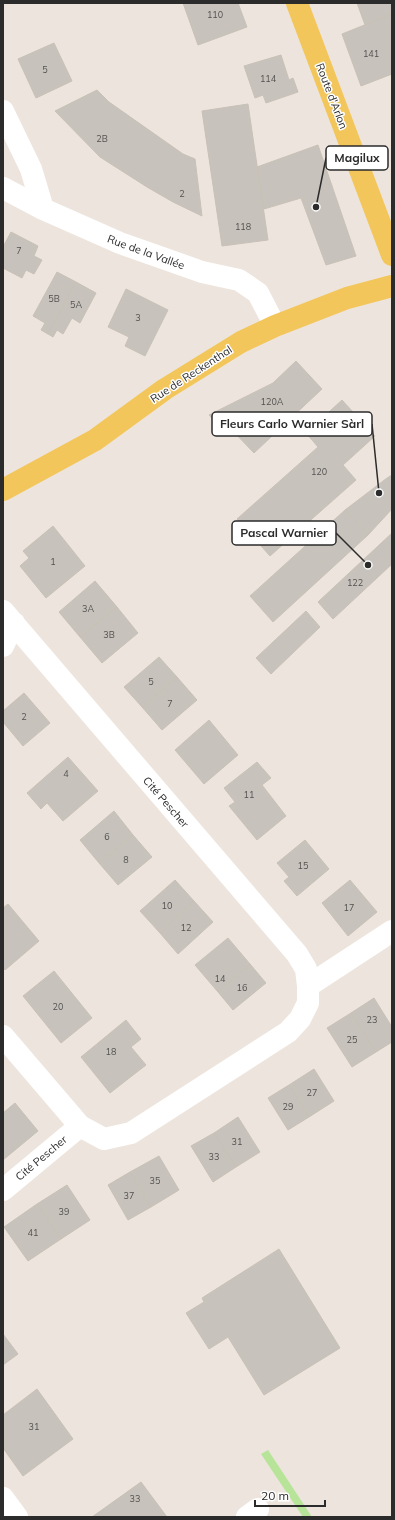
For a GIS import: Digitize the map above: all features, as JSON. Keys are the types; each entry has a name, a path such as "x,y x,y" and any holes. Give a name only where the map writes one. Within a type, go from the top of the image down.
{"main road":[{"name":"Route d'Arlon","path":"297,3 392,255"},
{"name":"Rue de Reckenthal","path":"3,490 95,440 175,383 241,342 275,326 347,298 392,286"}],"street":[{"path":"3,111 31,169 43,209"},
{"name":"Rue de la Vallée","path":"3,188 43,209 120,243 202,272 239,280 258,293 275,326"},
{"name":"Cité Pescher","path":"3,646 8,617"},
{"name":"Cité Pescher","path":"3,1036 80,1126 104,1139 131,1133 288,1032 300,1019 308,1002 306,969 297,954 8,617"},
{"path":"308,986 392,931"},
{"name":"Cité Pescher","path":"3,1190 80,1126"},
{"path":"3,1498 17,1517"}],"green space":[{"path":"268,1450 312,1517 303,1517 261,1454"}],"building":[{"path":"183,3 238,3 247,27 198,45"},
{"path":"357,3 392,3 392,14 365,25"},
{"path":"392,14 392,74 361,86 342,34"},
{"path":"54,43 72,81 36,98 18,59"},
{"path":"281,55 289,80 293,78 298,92 266,103 263,95 255,98 244,66"},
{"path":"97,90 109,102 183,154 195,159 202,216 147,187 100,157 55,111"},
{"path":"248,104 268,240 222,246 202,111"},
{"path":"318,145 356,256 326,265 301,198 264,209 257,167"},
{"path":"11,232 38,246 34,256 42,260 34,274 26,270 22,278 3,268 3,247"},
{"path":"57,272 76,282 48,334 41,330 45,323 33,316"},
{"path":"76,282 96,293 80,323 72,318 63,334 57,330 53,337 48,334"},
{"path":"126,289 168,310 145,356 125,346 129,337 108,327"},
{"path":"296,361 322,389 254,453 232,430 227,434 209,415 273,383"},
{"path":"342,400 375,436 343,465 356,480 270,556 237,519 318,447 306,433"},
{"path":"392,475 392,509 368,535 345,510"},
{"path":"345,510 368,535 273,622 250,596"},
{"path":"53,526 85,566 46,598 20,566 29,558 23,551"},
{"path":"392,533 392,564 333,619 318,602"},
{"path":"95,581 117,607 80,637 59,612"},
{"path":"117,607 138,633 102,663 80,637"},
{"path":"306,611 320,627 271,674 256,658"},
{"path":"159,657 177,677 142,707 124,687"},
{"path":"177,677 197,700 162,730 142,707"},
{"path":"24,693 50,723 23,746 3,722 3,711"},
{"path":"209,720 238,755 204,784 175,750"},
{"path":"68,757 98,791 63,821 47,803 41,809 27,793"},
{"path":"257,762 271,778 262,785 286,816 257,840 229,806 235,802 224,788"},
{"path":"114,811 133,835 99,863 80,840"},
{"path":"133,835 152,857 118,885 99,863"},
{"path":"305,840 329,869 297,896 284,881 289,877 277,863"},
{"path":"175,880 194,901 160,933 140,911"},
{"path":"350,880 377,912 348,936 322,903"},
{"path":"194,901 213,922 178,954 160,933"},
{"path":"8,904 39,941 5,970 3,968 3,908"},
{"path":"228,938 250,964 218,992 195,965"},
{"path":"250,964 266,983 233,1010 218,992"},
{"path":"54,971 92,1018 61,1043 23,996"},
{"path":"374,998 392,1027 392,1042 376,1052 351,1013"},
{"path":"351,1013 376,1052 352,1067 327,1028"},
{"path":"126,1020 141,1039 131,1047 146,1065 110,1093 81,1057"},
{"path":"314,1069 334,1101 309,1117 289,1085"},
{"path":"289,1085 309,1117 288,1130 268,1098"},
{"path":"15,1103 38,1131 3,1160 3,1113"},
{"path":"238,1117 260,1152 236,1167 214,1133"},
{"path":"214,1133 236,1167 213,1182 191,1146"},
{"path":"159,1156 179,1190 151,1207 130,1172"},
{"path":"130,1172 151,1207 128,1220 108,1185"},
{"path":"67,1185 90,1220 61,1239 37,1204"},
{"path":"37,1204 61,1239 28,1261 4,1227"},
{"path":"279,1249 340,1348 264,1395 228,1337 209,1349 186,1313 204,1302 202,1298"},
{"path":"3,1334 18,1354 3,1365"},
{"path":"37,1389 73,1439 23,1476 3,1448 3,1415"},
{"path":"141,1482 167,1517 92,1517"}],"place":[{"name":"Magilux","path":"316,207"},
{"name":"Fleurs Carlo Warnier Sàrl","path":"379,493"},
{"name":"Pascal Warnier","path":"368,565"}]}
